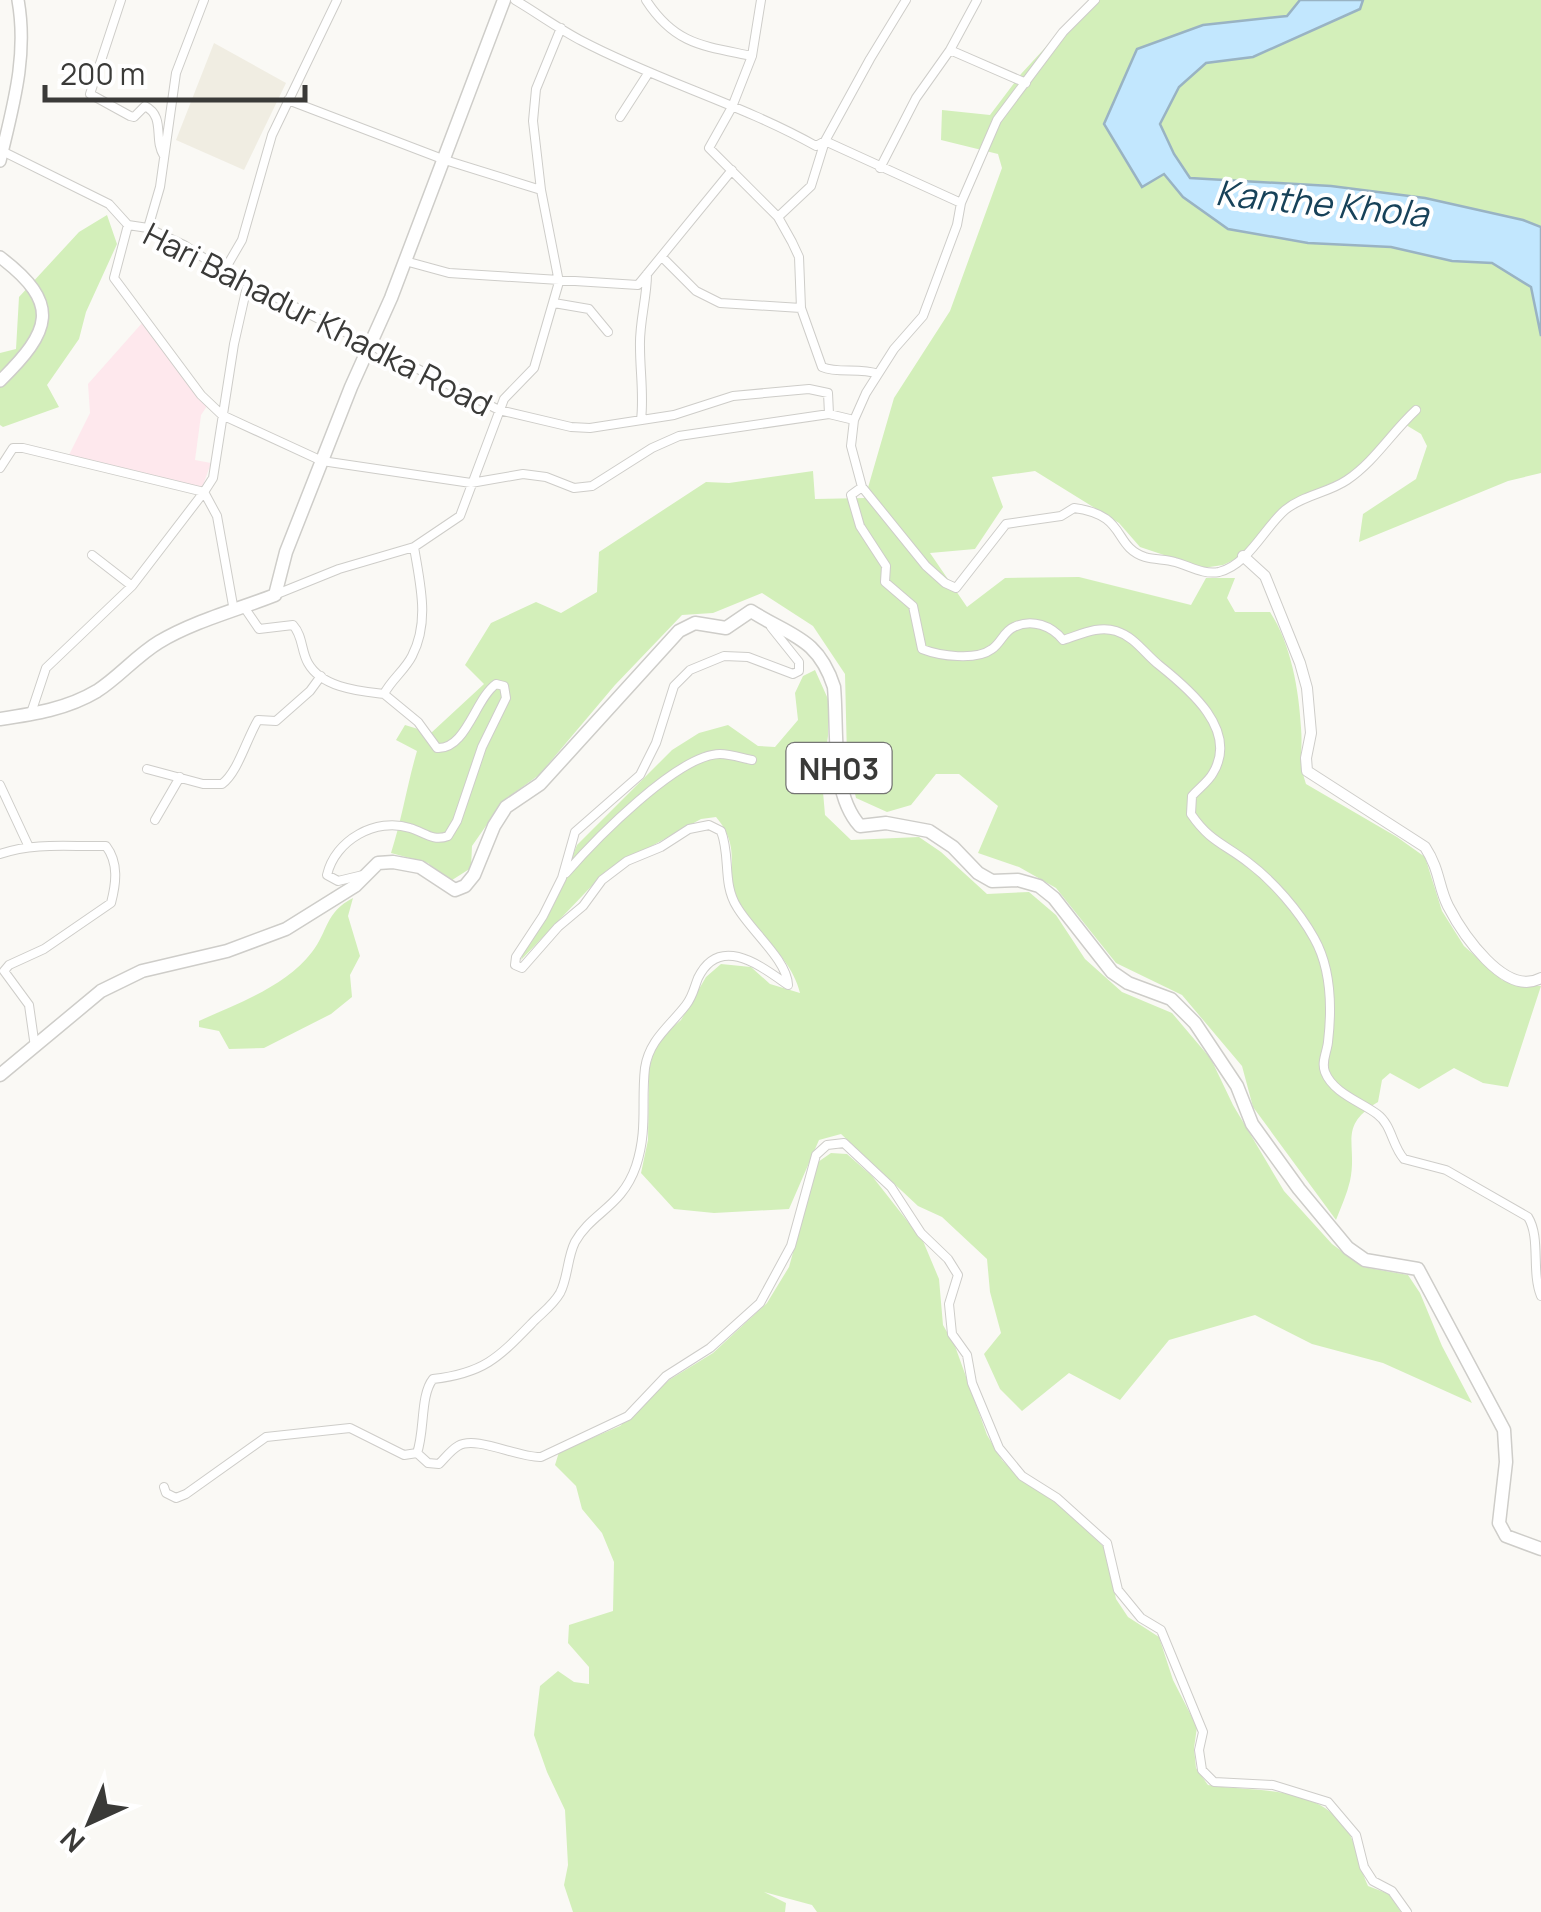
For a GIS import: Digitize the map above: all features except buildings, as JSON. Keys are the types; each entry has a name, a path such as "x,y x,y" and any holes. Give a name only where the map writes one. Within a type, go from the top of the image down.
{"main road":[{"path":"1,156 23,50 18,0"},
{"path":"0,718 30,715 84,698 155,644 275,595 286,552 445,160 482,50 504,0"},
{"path":"0,257 35,290 44,317 39,334 0,381"},
{"path":"0,1075 101,991 142,971 227,950 286,930 354,886 378,863 420,867 456,890 465,886 506,807 540,784 679,631 694,623 726,628 752,611 764,620"},
{"name":"NH03","path":"764,620 792,631 806,642 830,675 846,806 860,826 886,824 928,831 954,847 978,873 992,881 1018,880 1039,886 1054,898 1112,972 1128,984 1171,998 1195,1023 1237,1086 1252,1124 1298,1189 1348,1248 1365,1260 1418,1269 1504,1430 1506,1462 1498,1523 1506,1536 1541,1549"}],"street":[{"path":"122,0 90,94 130,116 134,117 145,106 153,110 159,126 157,145 164,156"},
{"path":"148,228 160,186 176,73 204,0"},
{"path":"224,271 242,240 258,174 288,100 337,0"},
{"path":"515,0 649,72 777,124 816,146 826,142 961,203"},
{"path":"646,0 682,39 752,56"},
{"path":"762,0 752,56 710,148 778,217 800,257 801,308 822,367 864,369 878,374"},
{"path":"778,217 811,186 826,142 906,0"},
{"path":"880,168 916,98 950,50 978,0"},
{"path":"1096,0 1062,32 997,120 984,144 924,316 910,328 878,374 854,420 852,446 862,487 926,566 944,583 956,588 1006,524 1061,516 1074,508 1106,516 1126,543 1144,556 1208,573 1224,571 1286,510 1343,484 1369,463 1416,410"},
{"path":"275,595 339,569 414,547 460,516 504,399 534,368 560,282 541,190 533,121 536,89 561,28"},
{"path":"950,50 1026,82"},
{"path":"620,117 649,72"},
{"path":"288,100 445,160 541,190"},
{"name":"Hari Bahadur Khadka Road","path":"1,156 109,204 128,225 148,228 184,245 224,271 499,410 571,427 674,415 734,396 808,389 828,393 829,414"},
{"path":"405,261 449,273 638,285 732,170"},
{"path":"128,225 114,278 117,285 140,310 201,395 222,415 322,461 471,483 522,474 546,477 574,488 592,486 652,448 680,436 829,414 854,420"},
{"path":"662,257 696,292 720,303 801,308"},
{"path":"642,420 640,341 647,274"},
{"path":"30,715 46,668 132,586 213,478 248,282"},
{"path":"554,303 589,309 608,332"},
{"path":"674,415 680,436"},
{"path":"0,468 13,448 23,448 204,492 217,516 239,609 255,628 292,625 298,631 307,662 321,676 333,684 384,694 418,722 437,748 452,747 485,692 496,684 504,686 506,698 482,747 457,821 448,836 434,838 398,826 364,831 350,839 327,875 338,881 364,874"},
{"path":"862,487 851,495 860,526 886,566 885,582 913,606 922,649 944,654 983,653 993,649 1013,627 1028,624 1044,625 1064,640 1101,629 1114,630 1134,640 1190,690 1221,736 1213,774 1192,796 1191,814 1217,844 1248,862 1313,935 1325,961 1328,980 1328,1042 1322,1067 1328,1079 1358,1105 1378,1114 1404,1159 1446,1170 1528,1217 1536,1228 1536,1284 1541,1296"},
{"path":"384,694 412,657 419,636 424,608 414,547"},
{"path":"92,555 132,586"},
{"path":"1243,556 1265,576 1300,663 1312,733 1307,772 1425,848 1436,864 1446,903 1478,953 1505,975 1523,982 1541,978"},
{"path":"417,1453 423,1434 425,1396 432,1379 468,1375 520,1339 562,1290 574,1244 624,1191 636,1167 646,1128 646,1068 652,1047 695,992 699,976 713,961 727,955 744,957 788,985 784,965 753,932 734,902 727,884 727,846 721,831 709,825 690,829 662,848 627,861 602,880 583,906 558,927 522,968 515,965 562,878 575,832 640,774 656,742 674,686 690,670 724,656 748,657 793,674 799,671 799,662 764,620"},
{"path":"146,769 203,784 222,784 234,774 239,755 260,718 269,723 276,721 321,676"},
{"path":"562,878 591,843 672,772 717,754 752,760"},
{"path":"155,820 180,778"},
{"path":"0,785 28,845"},
{"path":"0,809 8,800"},
{"path":"0,854 28,845 106,846 116,870 110,904 4,971 30,1006 34,1047"},
{"path":"417,1453 428,1463 439,1464 460,1444 473,1443 526,1457 541,1456 628,1416 666,1376 710,1348 760,1303 792,1246 816,1155 827,1145 844,1144 891,1187 921,1233 948,1258 958,1275 949,1304 952,1334 967,1355 972,1383 999,1448 1022,1476 1057,1498 1107,1543 1118,1590 1127,1604 1160,1630 1204,1732 1199,1750 1202,1770 1214,1782 1274,1785 1328,1802 1356,1835 1364,1867 1373,1881 1392,1891 1407,1912"},
{"path":"164,1487 166,1493 176,1498 186,1494 266,1437 350,1428 404,1456 417,1453"}],"shaded area":[{"path":"214,43 286,83 244,170 176,140"},
{"path":"143,322 207,406 201,415 195,460 211,463 202,488 69,455 90,413 88,384"}],"green space":[{"path":"1089,0 1300,0 1288,16 1203,25 1131,167 1142,187 1164,174 1183,197 1308,243 1391,247 1452,261 1492,263 1531,287 1541,336 1541,473 1508,481 1359,542 1363,514 1416,479 1427,446 1421,434 1406,425 1370,464 1286,511 1253,551 1223,565 1203,568 1140,547 1119,523 1035,471 992,477 1003,507 975,549 930,553 967,607 1005,578 1079,577 1191,605 1206,578 1235,578 1227,598 1235,612 1270,612 1289,653 1298,698 1306,784 1425,857 1442,911 1464,946 1502,980 1541,986 1508,1087 1483,1083 1454,1068 1419,1089 1390,1073 1382,1080 1378,1102 1365,1111 1353,1128 1350,1181 1336,1220 1253,1107 1242,1066 1182,995 1116,963 1056,888 1019,867 978,853 998,806 959,774 936,774 911,805 887,812 856,798 847,758 845,674 813,626 762,593 713,613 682,615 615,685 539,775 504,800 472,846 471,868 449,882 428,863 391,853 417,751 396,740 405,725 431,733 484,684 465,665 491,623 536,602 561,613 597,592 599,552 706,482 729,483 813,471 815,499 865,498 894,398 950,311 1002,168 998,154 941,140 942,110 990,115 1021,74"},
{"path":"1363,0 1541,0 1541,227 1403,196 1190,178 1160,124 1179,87 1206,63 1253,57 1359,9"},
{"path":"107,215 117,244 86,312 79,339 47,385 59,407 3,427 0,353 16,349 19,297 79,232"},
{"path":"815,670 828,699 822,780 825,815 851,840 919,837 987,894 1029,892 1056,915 1085,959 1122,992 1172,1013 1211,1059 1233,1105 1284,1191 1332,1244 1363,1267 1408,1275 1472,1403 1383,1363 1312,1344 1255,1315 1169,1340 1120,1400 1069,1373 1022,1411 1000,1389 984,1354 1001,1333 990,1292 987,1259 942,1217 918,1206 841,1134 819,1140 789,1209 714,1213 674,1209 641,1173 648,1140 649,1069 654,1051 681,1020 706,977 721,964 751,967 770,984 800,993 781,956 738,900 724,829 716,817 701,819 606,871 521,960 523,952 554,903 577,845 672,750 699,733 728,725 758,746 775,747 798,720 795,693 803,676"},
{"path":"353,898 348,916 360,956 350,975 352,997 331,1014 264,1048 229,1049 219,1031 199,1027 199,1021 260,993 288,975 312,952 337,910"},
{"path":"831,1153 847,1154 872,1176 923,1241 939,1279 943,1325 955,1346 987,1435 1002,1460 1022,1480 1060,1505 1105,1548 1116,1599 1128,1617 1159,1637 1173,1680 1197,1727 1196,1768 1208,1785 1286,1794 1322,1806 1338,1818 1350,1835 1368,1886 1389,1894 1401,1912 817,1912 812,1905 764,1892 786,1903 785,1912 573,1912 564,1885 568,1865 565,1810 534,1735 540,1686 558,1671 574,1682 589,1684 589,1667 568,1643 569,1625 613,1611 614,1562 602,1533 582,1509 576,1486 555,1465 559,1452 620,1426 669,1380 713,1353 767,1303 789,1267 818,1162"}],"water":[{"name":"Kanthe Khola","path":"1300,0 1363,0 1360,9 1253,57 1206,63 1179,87 1160,124 1190,178 1331,186 1425,198 1541,227 1541,336 1531,287 1492,263 1452,261 1391,247 1308,243 1228,229 1183,197 1164,174 1142,187 1104,124 1137,49 1203,25 1287,16"}]}
